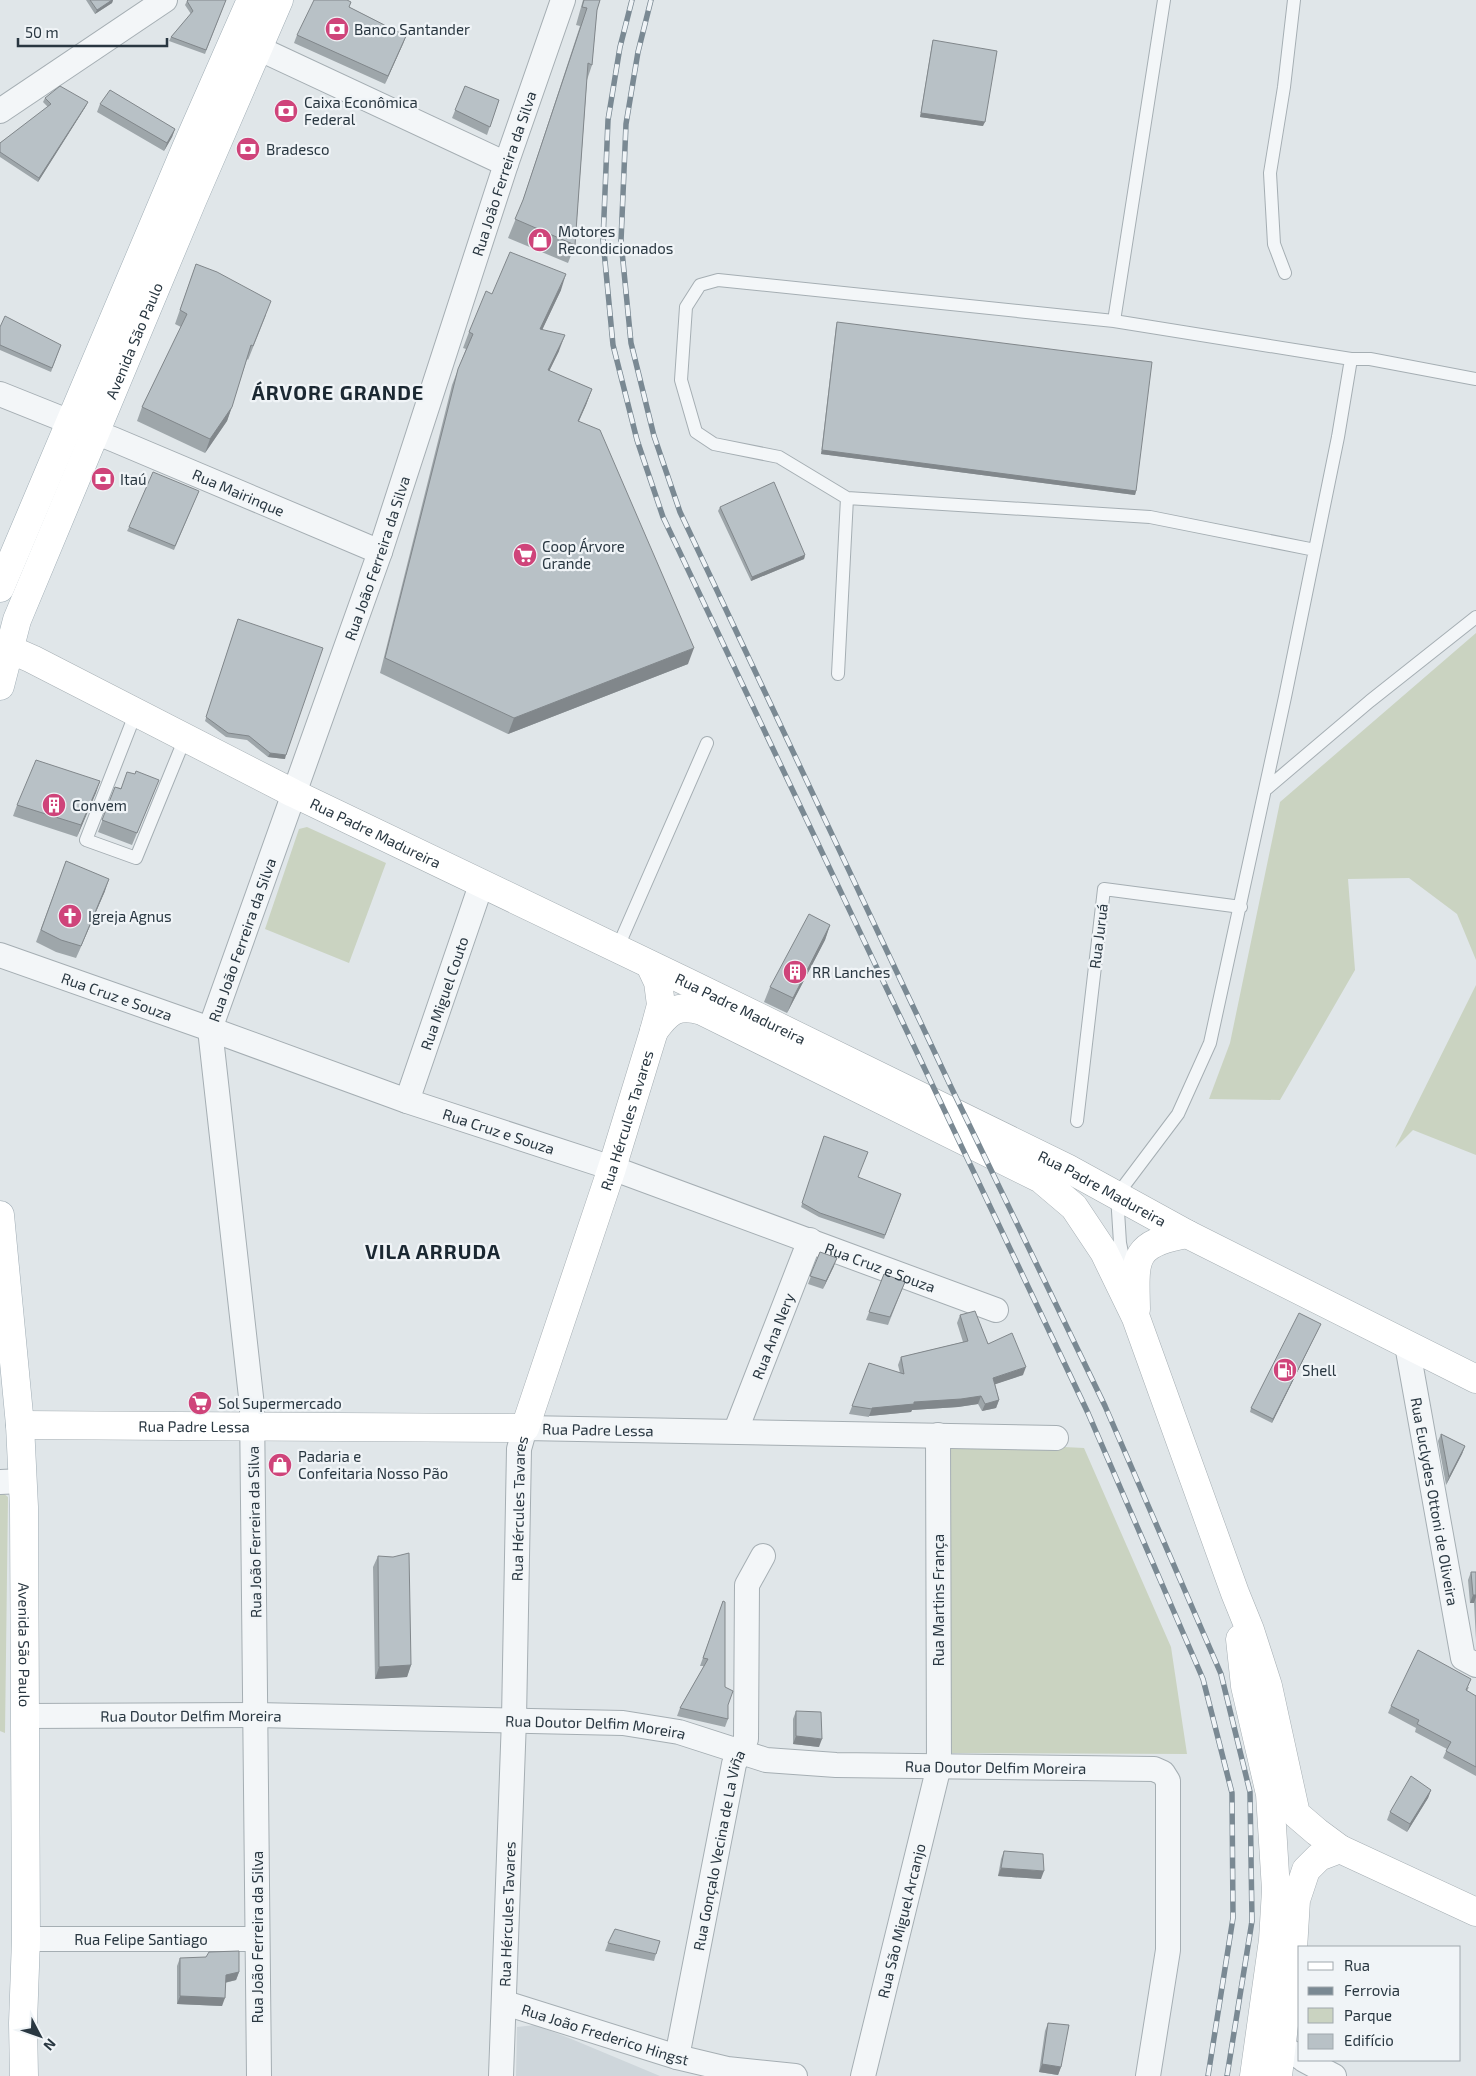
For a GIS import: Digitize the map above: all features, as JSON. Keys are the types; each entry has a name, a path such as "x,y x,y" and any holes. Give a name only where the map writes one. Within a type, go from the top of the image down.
{"main road":[{"name":"Avenida São Paulo","path":"0,588 186,148 251,0"},
{"name":"Avenida São Paulo","path":"0,686 4,647 18,620 279,0"},
{"name":"Rua Padre Madureira","path":"4,647 136,712 293,793 1067,1168 1187,1234 1476,1379"},
{"name":"Rua Hércules Tavares","path":"525,1428 612,1168 654,1031 661,1005 658,982 650,965"},
{"name":"Rua Padre Madureira","path":"654,1031 667,1014 690,1007 702,1011 1042,1179 1074,1207 1104,1252 1136,1318"},
{"name":"Avenida São Paulo","path":"0,1215 20,1425 11,1481 24,1506 26,1939 23,2023 24,2076"},
{"path":"1187,1234 1168,1237 1157,1242 1144,1250 1139,1256 1135,1269 1136,1318 1250,1630 1268,1686 1296,1814 1340,1849 1476,1912"},
{"path":"0,1389 3,1412 10,1420 20,1425"},
{"name":"Rua Padre Lessa","path":"20,1425 253,1428 525,1428"},
{"path":"1235,1593 1245,1686 1270,1794 1276,1890 1273,1940 1287,2052"},
{"path":"1278,2076 1287,2052 1296,1900 1306,1870 1319,1857 1340,1849"},
{"path":"1254,2076 1287,2052"}],"street":[{"path":"0,111 165,0"},
{"name":"Rua João Ferreira da Silva","path":"259,2076 252,1406 210,1029 380,552 506,164 563,0"},
{"path":"258,48 506,164"},
{"name":"Rua Mairinque","path":"0,394 96,432 380,552"},
{"name":"Rua Miguel Couto","path":"407,1101 481,885"},
{"name":"Rua Cruz e Souza","path":"0,955 407,1101 612,1168 996,1310"},
{"name":"Rua Ana Nery","path":"736,1430 810,1240"},
{"name":"Rua Euclydes Ottoni de Oliveira","path":"1407,1345 1469,1661"},
{"name":"Rua Padre Lessa","path":"525,1428 736,1430 1056,1438"},
{"name":"Rua Hércules Tavares","path":"501,2076 514,1719 518,1449 525,1428"},
{"name":"Rua Martins França","path":"938,1435 939,1766"},
{"name":"Rua Gonçalo Vecina de La Viña","path":"677,2058 734,1764 746,1739 747,1585 763,1556"},
{"name":"Rua Doutor Delfim Moreira","path":"25,1716 256,1715 514,1719 623,1723 679,1732 740,1753 766,1760 784,1762 836,1765 1154,1769 1163,1773 1168,1781 1168,1950 1148,2076"},
{"name":"Rua São Miguel Arcanjo","path":"863,2076 939,1766"},
{"name":"Rua Felipe Santiago","path":"26,1939 257,1939"},
{"name":"Rua João Frederico Hingst","path":"505,2003 677,2058 727,2069 795,2076"},
{"path":"1305,2061 1334,2076"}],"lane":[{"path":"1114,321 1164,0"},
{"path":"1285,273 1274,244 1270,173 1284,87 1294,0"},
{"path":"1315,550 1150,518 847,498 779,457 714,444 696,432 681,380 686,307 700,285 718,280 1114,321 1351,359 1370,359 1476,380"},
{"path":"1136,1318 1120,1243 1117,1195 1178,1114 1210,1043 1241,907 1315,550 1338,437 1351,359"},
{"path":"838,674 847,498"},
{"path":"1265,790 1370,701 1476,617"},
{"path":"136,712 86,840 136,858 186,738"},
{"path":"617,949 707,743"},
{"name":"Rua Juruá","path":"1076,1121 1104,889 1241,907"}],"shaded area":[{"path":"535,2025 660,2076 516,2076 517,2027"}],"green space":[{"path":"1476,633 1476,960 1457,914 1409,878 1348,879 1355,970 1280,1100 1209,1099 1230,1043 1280,802"},
{"path":"307,827 386,863 349,963 265,929 299,829"},
{"path":"1476,985 1476,1155 1413,1130 1395,1148"},
{"path":"948,1445 1023,1445 1084,1448 1171,1647 1187,1754 944,1753"},
{"path":"3,1493 8,1497 5,1733 0,1731 0,1494"}],"building":[{"path":"90,0 112,0 97,10"},
{"path":"188,0 226,0 206,50 171,37 193,11"},
{"name":"Banco Santander","path":"314,0 347,0 351,2 349,7 406,36 388,76 297,35"},
{"path":"584,0 600,0 597,10 592,65 588,63 575,245 515,219 587,8 582,7"},
{"path":"933,40 997,51 985,122 921,113"},
{"path":"60,86 88,102 39,178 0,152 0,143 51,104 45,98"},
{"path":"465,86 499,100 490,127 455,110"},
{"path":"110,90 175,129 167,143 100,104"},
{"name":"Coop Árvore Grande","path":"510,252 566,274 540,329 565,335 548,370 592,389 578,421 600,430 694,648 514,718 385,658 458,369 473,334 469,332 486,291 492,294"},
{"path":"196,264 217,272 271,301 253,346 251,345 232,407 210,439 142,407 187,314 180,310"},
{"path":"5,316 61,345 52,368 0,345 0,327"},
{"path":"837,322 1152,362 1136,491 822,450"},
{"path":"153,472 199,491 175,546 129,527"},
{"path":"774,482 805,555 752,577 720,507"},
{"path":"238,619 323,648 286,755 270,753 249,736 228,733 206,717"},
{"name":"Convem","path":"36,760 100,781 81,825 17,805"},
{"path":"136,771 159,780 137,833 102,820 115,787 121,789 127,772 135,774"},
{"name":"Igreja Agnus","path":"66,861 109,879 81,946 61,940 41,930"},
{"name":"RR Lanches","path":"809,914 830,925 793,998 770,987"},
{"path":"824,1136 868,1152 858,1177 901,1194 885,1235 820,1213 802,1203"},
{"path":"820,1252 837,1258 826,1281 810,1276"},
{"path":"884,1274 905,1282 890,1317 869,1312"},
{"path":"975,1311 988,1344 1012,1333 1026,1367 993,1378 999,1400 985,1404 981,1396 914,1402 914,1404 872,1409 852,1406 869,1363 904,1374 901,1357 968,1341 960,1315"},
{"name":"Shell","path":"1299,1313 1321,1324 1273,1419 1251,1408"},
{"path":"1441,1434 1465,1446 1449,1477"},
{"path":"409,1553 411,1665 379,1667 378,1556 393,1557"},
{"path":"1471,1572 1476,1572 1476,1595 1473,1595"},
{"path":"723,1601 725,1602 725,1687 733,1691 728,1705 728,1719 680,1708 708,1659 703,1658"},
{"path":"1418,1650 1471,1679 1466,1690 1476,1696 1476,1767 1446,1751 1451,1742 1417,1724 1419,1720 1391,1706"},
{"path":"796,1711 821,1712 822,1739 796,1736"},
{"path":"1411,1776 1431,1790 1410,1824 1390,1812"},
{"path":"1004,1851 1043,1854 1044,1871 1001,1868"},
{"path":"615,1929 660,1941 656,1954 608,1943"},
{"path":"239,1951 239,1972 226,1975 225,1998 180,1996 180,1958 206,1957 209,1952"},
{"path":"1048,2023 1069,2025 1061,2067 1042,2064"}],"railway":[{"path":"632,0 620,47 608,120 603,240 613,345 637,440 663,517 1088,1413 1203,1679 1232,1793 1233,1918 1208,2076"},
{"path":"651,0 638,52 626,124 621,241 631,343 654,436 680,512 951,1087 1105,1406 1221,1674 1250,1792 1252,1921 1227,2076"}],"place":[{"name":"Banco Santander","path":"337,29"},
{"name":"Caixa Econômica Federal","path":"286,111"},
{"name":"Bradesco","path":"248,149"},
{"name":"Motores Recondicionados","path":"540,240"},
{"name":"Itaú","path":"103,479"},
{"name":"Coop Árvore Grande","path":"525,555"},
{"name":"Convem","path":"54,805"},
{"name":"Igreja Agnus","path":"70,916"},
{"name":"RR Lanches","path":"795,972"},
{"name":"Shell","path":"1285,1370"},
{"name":"Sol Supermercado","path":"200,1403"},
{"name":"Padaria e Confeitaria Nosso Pão","path":"280,1465"}],"district":[{"name":"ÁRVORE GRANDE","path":"338,392"},
{"name":"VILA ARRUDA","path":"433,1251"}]}
